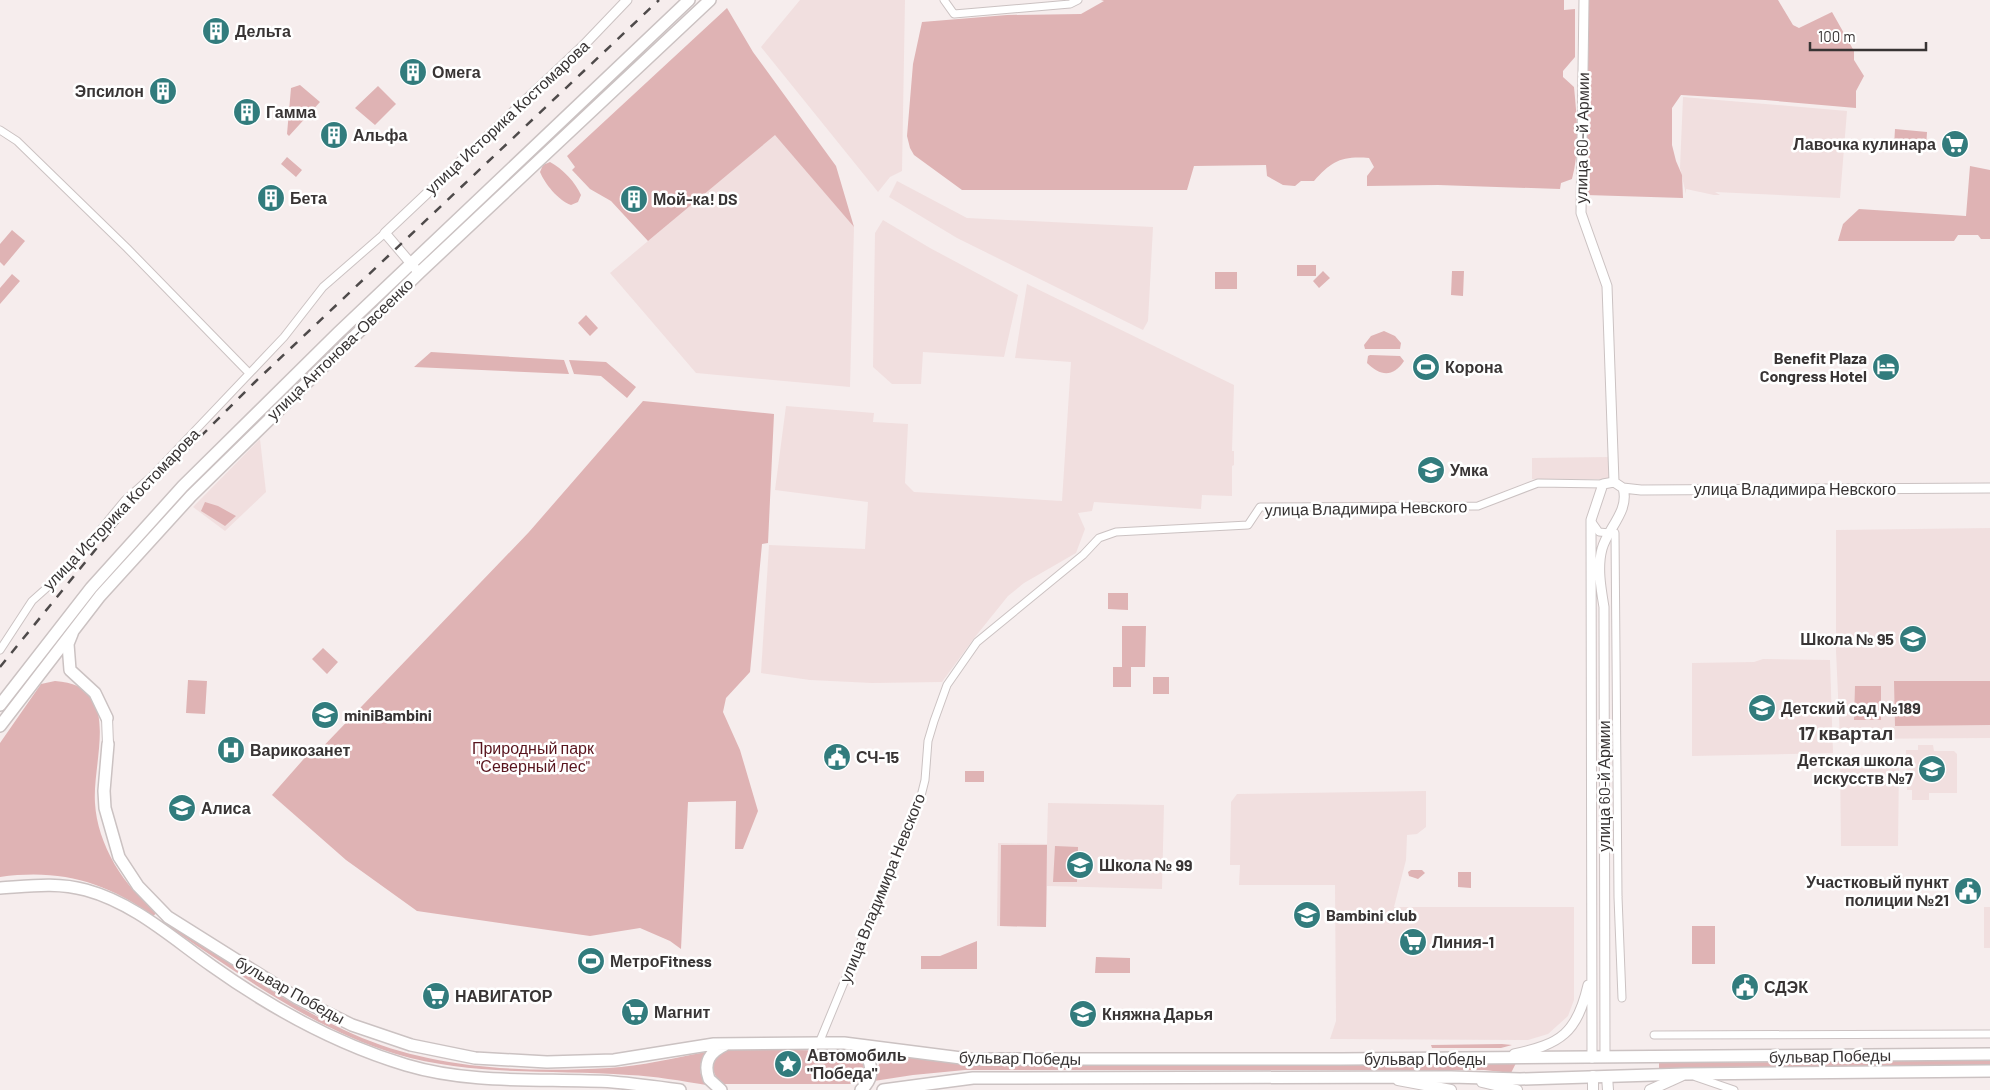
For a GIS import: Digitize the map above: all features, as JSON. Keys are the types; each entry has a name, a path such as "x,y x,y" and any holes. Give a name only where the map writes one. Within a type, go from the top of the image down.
{"main road":[{"name":"улица Антонова-Овсеенко","path":"0,726 75,627 130,561 191,496 415,269 688,0"},
{"name":"улица Антонова-Овсеенко","path":"0,705 91,588 183,486 338,333 415,269 710,0"},
{"path":"69,669 68,644 75,627"},
{"name":"бульвар Победы","path":"42,649 69,669 95,693 107,718 108,744 104,791 105,808 119,858 138,886 168,917 297,998 352,1025 411,1045 475,1058 547,1062 614,1060 727,1044 819,1043 969,1059 1592,1058 1990,1054"},
{"name":"бульвар Победы","path":"0,888 58,884 87,890 112,899 154,924 212,966 289,1016 367,1051 407,1065 456,1075 546,1082 613,1082 680,1090"},
{"path":"154,924 159,917 160,908"},
{"path":"154,924 160,918 168,917"},
{"path":"722,1090 709,1079 707,1063 714,1050 727,1044"},
{"path":"861,1046 868,1057 872,1069 870,1078 861,1090"},
{"name":"улица 60-й Армии","path":"1605,1057 1608,1090"},
{"name":"улица 60-й Армии","path":"1592,1058 1593,1090"},
{"name":"бульвар Победы","path":"883,1090 973,1078 1451,1077 1520,1079 1687,1074 1990,1071"},
{"path":"1650,1090 1687,1074"},
{"path":"1451,1077 1495,1084 1517,1090"},
{"path":"1385,1078 1451,1090"}],"street":[{"name":"улица Историка Костомарова","path":"0,650 32,601 70,567 125,500 152,476 302,316 323,287 385,233 582,47 627,0"},
{"path":"944,0 954,14 1070,4 1078,0"},
{"name":"улица 60-й Армии","path":"1584,0 1581,213 1607,286 1614,482"},
{"path":"0,130 17,141 249,373"},
{"path":"385,233 415,269"},
{"path":"1614,482 1623,488"},
{"name":"улица Владимира Невского","path":"819,1043 921,796 925,780 928,741 947,685 977,642 1083,555 1099,538 1116,532 1248,525 1260,507 1478,506 1538,483 1604,484 1614,482"},
{"path":"1604,484 1591,520 1599,532 1612,533 1618,907 1622,998"},
{"name":"улица 60-й Армии","path":"1605,1057 1604,607 1600,557 1612,533 1624,500 1623,488"},
{"name":"улица Владимира Невского","path":"1623,488 1990,488"},
{"name":"улица 60-й Армии","path":"1591,520 1592,1058"},
{"path":"1592,850 1604,850"},
{"path":"1495,1058 1536,1049 1553,1043 1567,1033 1580,1014 1592,970"},
{"path":"1654,1035 1990,1034"},
{"path":"1687,1074 1734,1090"}],"shaded area":[{"path":"800,0 905,0 902,171 890,177 878,192 761,47"},
{"path":"1683,97 1847,111 1840,198 1715,192 1720,195 1714,195 1686,189 1686,194 1680,168"},
{"path":"775,134 854,227 850,387 696,373 610,273"},
{"path":"897,181 967,218 1153,227 1148,321 1143,330 957,238 889,197"},
{"path":"883,220 930,248 1018,295 1004,357 923,352 921,384 892,384 873,367 875,233"},
{"path":"1027,284 1234,385 1232,496 1202,495 1201,509 1094,502 1092,511 1078,513 1085,529 1076,553 1024,583 1008,596 942,682 872,683 810,680 761,673 769,545 865,549 868,502 775,490 786,406 874,413 873,422 908,424 905,483 914,492 1062,501 1071,362 1015,358"},
{"path":"260,439 266,492 225,531 193,507"},
{"path":"1610,457 1610,479 1532,479 1532,458"},
{"name":"Школа № 95","path":"1990,528 1990,738 1840,739 1836,651 1836,530"},
{"name":"Детский сад №189","path":"1763,659 1830,660 1833,753 1692,756 1692,663 1754,662"},
{"name":"Детская школа искусств №7","path":"1918,745 1933,745 1934,751 1954,751 1957,754 1957,793 1929,793 1929,800 1912,800 1912,790 1907,790 1906,750 1918,750"},
{"path":"1840,762 1899,763 1898,846 1841,846"},
{"path":"1426,791 1426,827 1417,834 1407,835 1406,860 1394,907 1574,907 1574,1000 1568,1016 1548,1034 1528,1040 1330,1039 1336,1021 1335,885 1239,885 1240,865 1230,865 1231,802 1237,794"},
{"name":"Школа № 99","path":"1048,803 1164,805 1162,889 1047,886 1046,927 997,926 998,843 1047,844"},
{"path":"1984,907 1990,907 1990,948 1984,948"}],"green space":[{"path":"1101,0 1564,0 1564,10 1575,9 1575,57 1563,71 1563,77 1574,87 1576,110 1577,145 1572,179 1561,183 1560,189 1438,185 1367,186 1367,176 1374,167 1369,158 1351,158 1332,164 1314,181 1301,181 1295,186 1283,185 1267,176 1266,165 1194,166 1187,190 962,190 914,155 907,136 913,64 922,22 1007,15 1081,14 1104,1"},
{"path":"1589,0 1778,0 1793,25 1799,28 1832,12 1854,51 1854,60 1864,76 1856,91 1856,108 1681,95 1672,108 1672,145 1682,175 1683,198 1586,195"},
{"path":"727,8 753,52 836,166 854,227 775,135 648,241 611,201 590,189 572,170 575,167 567,156"},
{"path":"300,85 320,102 289,136 287,134 291,88"},
{"path":"378,86 396,104 375,125 355,108"},
{"path":"1895,129 1927,132 1926,148 1894,146"},
{"path":"287,157 302,170 296,177 281,164"},
{"path":"550,162 564,172 576,186 581,195 578,202 571,205 566,203 545,182 540,172 543,165"},
{"path":"1970,166 1990,170 1990,239 1981,239 1978,235 1958,235 1954,241 1838,241 1843,224 1859,209 1966,216"},
{"path":"12,230 25,241 4,266 0,262 0,244"},
{"path":"1297,265 1316,265 1316,276 1297,276"},
{"path":"1323,271 1330,278 1319,288 1313,281"},
{"path":"1452,271 1464,271 1463,296 1451,295"},
{"path":"1215,272 1237,272 1237,289 1215,289"},
{"path":"12,274 20,281 0,304 0,288"},
{"path":"586,315 598,328 590,336 578,323"},
{"path":"1384,331 1395,336 1401,343 1400,349 1365,349 1364,345 1371,336"},
{"path":"431,352 564,360 569,374 414,367"},
{"path":"1368,356 1400,356 1404,361 1391,373 1382,373 1367,363"},
{"path":"569,360 606,362 636,387 627,398 601,376 574,374"},
{"name":"Природный парк \"Северный лес\"","path":"643,401 774,414 768,543 762,544 750,672 726,698 723,712 740,750 758,811 743,849 735,849 736,801 688,802 681,949 670,941 640,928 590,936 417,911 346,860 272,795 309,753 314,756 529,532"},
{"path":"205,502 218,506 236,516 225,526 201,511"},
{"path":"1108,593 1128,593 1128,610 1108,609"},
{"path":"1122,626 1146,626 1145,667 1131,667 1131,687 1113,687 1113,667 1122,667"},
{"path":"323,648 338,662 327,674 312,659"},
{"path":"1153,677 1169,677 1169,694 1153,694"},
{"path":"188,680 207,681 205,714 186,713"},
{"path":"55,681 76,686 90,696 97,710 100,727 95,803 101,834 114,864 124,878 134,891 158,912 153,916 117,894 81,880 42,875 0,877 0,743 41,684"},
{"path":"1894,681 1990,681 1990,725 1895,726"},
{"path":"1855,686 1881,686 1881,720 1854,720"},
{"path":"965,771 984,771 984,782 965,782"},
{"path":"1001,845 1047,845 1046,927 1000,926"},
{"path":"1055,846 1078,847 1077,882 1053,882"},
{"path":"1411,870 1422,870 1425,873 1418,879 1409,876 1408,872"},
{"path":"1458,872 1471,872 1471,888 1458,887"},
{"path":"163,919 166,919 280,996 328,1022 383,1046 414,1055 478,1066 544,1070 621,1067 658,1062 706,1052 700,1069 707,1085 668,1079 599,1073 483,1069 425,1061 396,1054 364,1043 304,1014 247,979 163,923"},
{"path":"1692,926 1715,926 1715,964 1692,964"},
{"path":"977,941 977,969 921,969 921,956 940,956"},
{"path":"1096,957 1130,958 1130,973 1095,973"},
{"path":"1431,1045 1512,1045 1501,1048 1432,1048"},
{"path":"729,1049 854,1051 863,1061 863,1072 861,1080 853,1084 723,1084 715,1074 713,1065 718,1056"},
{"path":"874,1053 968,1065 1516,1063 1511,1073 1484,1070 965,1070 874,1081 879,1064"},
{"path":"1990,1060 1990,1068 1659,1071 1659,1063"}],"railway":[{"path":"0,667 131,506 255,382 659,0"}],"place":[{"name":"Дельта","path":"216,31"},
{"name":"Омега","path":"413,72"},
{"name":"Эпсилон","path":"163,91"},
{"name":"Гамма","path":"247,112"},
{"name":"Альфа","path":"334,135"},
{"name":"Лавочка кулинара","path":"1955,144"},
{"name":"Бета","path":"271,198"},
{"name":"Мой-ка! DS","path":"634,199"},
{"name":"Корона","path":"1426,367"},
{"name":"Benefit Plaza Congress Hotel","path":"1886,367"},
{"name":"Умка","path":"1431,470"},
{"name":"Школа № 95","path":"1913,639"},
{"name":"Детский сад №189","path":"1762,708"},
{"name":"miniBambini","path":"325,715"},
{"name":"Варикозанет","path":"231,750"},
{"name":"СЧ-15","path":"837,757"},
{"name":"Детская школа искусств №7","path":"1932,769"},
{"name":"Алиса","path":"182,808"},
{"name":"Школа № 99","path":"1080,865"},
{"name":"Участковый пункт полиции №21","path":"1968,891"},
{"name":"Bambini club","path":"1307,915"},
{"name":"Линия-1","path":"1413,942"},
{"name":"МетроFitness","path":"591,961"},
{"name":"СДЭК","path":"1745,987"},
{"name":"НАВИГАТОР","path":"436,996"},
{"name":"Магнит","path":"635,1012"},
{"name":"Княжна Дарья","path":"1083,1014"},
{"name":"Автомобиль \"Победа\"","path":"788,1064"}],"district":[{"name":"17 квартал","path":"1846,733"}]}
